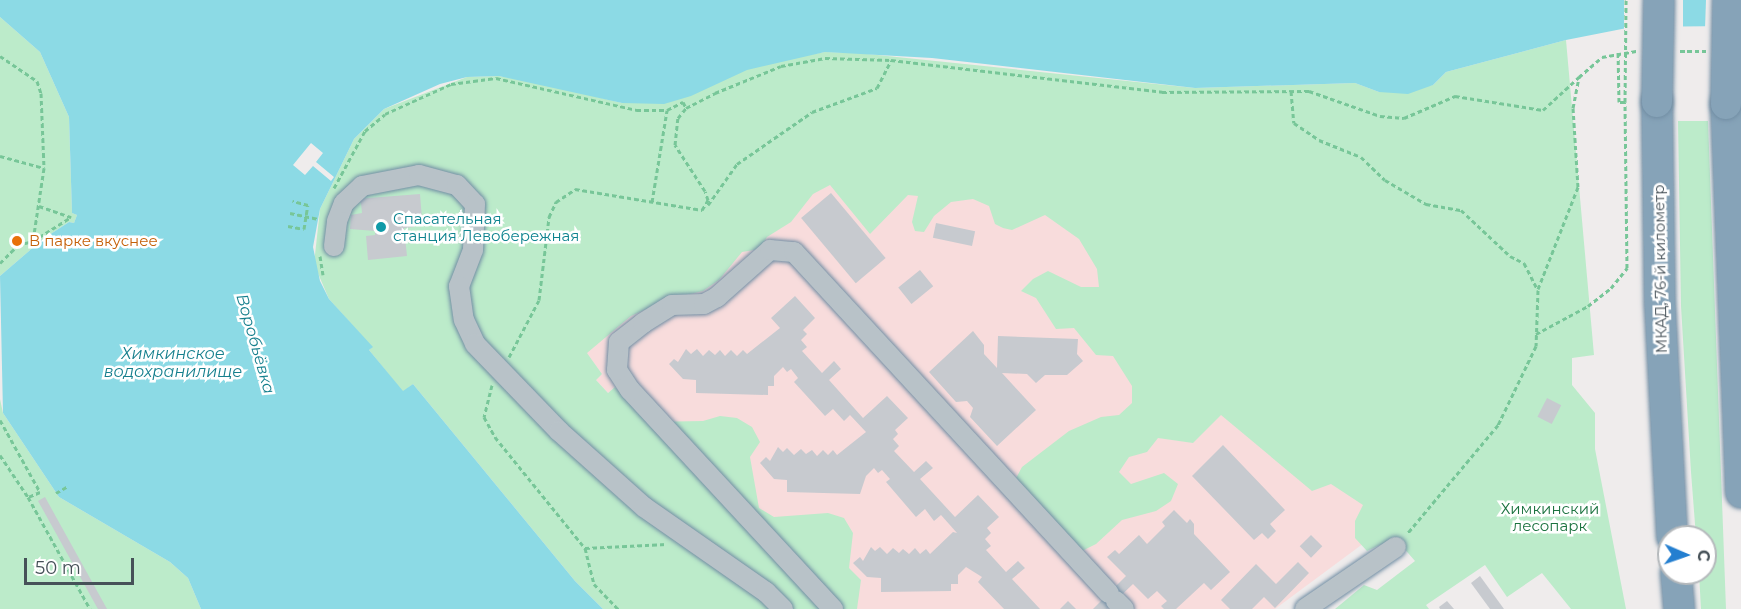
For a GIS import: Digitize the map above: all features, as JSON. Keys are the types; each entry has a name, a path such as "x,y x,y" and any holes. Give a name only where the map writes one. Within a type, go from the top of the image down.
{"highway":[{"name":"МКАД, 76-й километр","path":"1659,0 1657,102 1660,306 1671,525"},
{"path":"1728,0 1726,104 1741,493"},
{"path":"1677,585 1679,609"}],"lane":[{"path":"334,246 337,221 344,203 363,186 419,175 457,185 476,204 473,250 459,286 464,320 475,344 500,366 559,431 644,507 690,538 783,609"},
{"path":"833,609 630,390 617,370 615,354 619,342 643,323 672,305 704,304 717,297 770,250 794,252 1116,601"},
{"path":"1305,609 1396,547"}],"path":[{"path":"1536,334 1588,306 1611,288 1627,268 1626,0"},
{"path":"1618,51 1619,102 1625,102"},
{"path":"706,207 705,191 675,145 678,118 686,108 750,76 782,66 825,58 891,60 1162,92 1309,91 1345,100 1380,116 1404,118 1455,96 1543,110 1602,57 1618,51 1641,51"},
{"path":"1674,51 1708,51"},
{"path":"0,56 37,81 41,93 44,168 33,241"},
{"path":"618,609 594,584 585,548 495,437 484,417 500,366 513,353 539,300 549,217 556,202 575,189 694,211 706,207 716,199 737,164 812,112 877,88 891,60"},
{"path":"1396,547 1498,425 1536,346 1538,290 1578,187 1573,108 1579,77"},
{"path":"385,114 421,95 476,78 530,85 637,110 667,110 683,102 686,108"},
{"path":"1291,91 1294,123 1319,140 1361,157 1385,180 1426,204 1461,210 1510,256 1524,263 1538,290"},
{"path":"652,202 667,110"},
{"path":"0,156 44,168"},
{"path":"288,226 304,229 308,205 293,201"},
{"path":"0,263 18,245 33,241 71,217 39,205"},
{"path":"290,213 318,219"},
{"path":"0,420 40,492 28,497"},
{"path":"0,456 28,497 90,609"},
{"path":"56,493 68,486"},
{"path":"585,548 660,546 690,538"}],"shaded area":[{"path":"827,149 1411,213 1364,543 1275,609 819,609 615,387 608,393 595,379 602,374 580,344"}],"green space":[{"path":"0,17 40,52 69,117 72,213 77,215 74,223 69,222 43,239 0,276"},
{"name":"Химкинский лесопарк","path":"1566,40 1594,355 1572,358 1572,385 1595,413 1595,449 1626,609 1571,609 1542,573 1507,597 1485,565 1426,605 1429,609 1335,609 1364,585 1377,590 1415,561 1395,538 1367,551 1355,538 1355,521 1363,505 1331,484 1312,491 1221,415 1193,443 1158,438 1147,452 1129,457 1119,472 1131,484 1164,473 1178,484 1171,501 1156,511 1122,520 1096,544 1080,552 1014,482 1022,467 1069,431 1101,417 1119,415 1132,403 1132,386 1113,356 1096,355 1074,328 1056,329 1036,298 1021,291 1033,279 1048,271 1081,287 1099,287 1097,269 1079,239 1045,215 1012,230 1003,228 995,224 989,206 973,199 951,202 934,216 924,232 915,231 912,222 918,196 908,195 870,234 830,185 813,194 791,222 767,237 760,249 742,252 719,280 703,291 669,299 631,316 587,353 602,374 596,380 608,393 615,387 647,422 703,421 720,416 737,418 752,427 760,442 750,457 759,508 774,517 828,513 844,518 853,533 849,568 861,580 857,609 603,609 575,581 413,384 403,392 369,350 372,347 329,299 314,264 320,209 354,139 384,109 467,77 499,76 532,81 622,103 779,60 825,52 858,53 1195,88 1355,83 1379,92 1433,85 1446,72"},
{"path":"1678,121 1708,121 1726,609 1701,609 1700,585 1717,585 1717,525 1695,525 1681,306"},
{"path":"0,399 3,413 59,497 170,562 188,578 201,609 0,609"}],"water":[{"name":"Химкинское водохранилище","path":"0,0 1741,0 1729,26 1632,27 1566,40 1446,72 1433,85 1408,94 1379,92 1355,83 1195,88 932,58 825,52 747,70 691,96 664,104 622,103 499,76 467,77 440,84 384,109 354,139 320,209 313,247 320,281 329,299 373,347 369,350 403,391 413,384 575,581 603,609 201,609 188,578 170,562 59,497 3,413 0,276 43,239 69,222 74,223 77,215 72,213 69,117 40,52 0,17"}],"pier":[{"path":"1624,0 1683,0 1683,31 1624,31"},
{"path":"1706,0 1741,0 1729,29 1705,29"},
{"path":"311,143 323,153 316,162 334,177 331,181 313,166 305,175 293,165"}],"building":[{"path":"831,193 886,258 856,283 801,218"},
{"name":"Спасательная станция Левобережная","path":"420,194 422,219 414,220 414,227 404,228 407,256 368,260 366,236 375,235 375,231 350,229 351,215 362,213 361,203 356,199"},
{"path":"936,223 975,231 972,246 933,238"},
{"path":"920,270 933,286 911,304 898,288"},
{"path":"795,296 815,318 803,330 807,334 801,340 807,347 802,351 822,373 834,361 841,369 829,380 863,418 887,396 908,418 895,430 898,434 893,439 899,446 894,451 914,472 926,461 933,468 920,479 955,517 978,495 999,517 987,528 991,533 985,539 991,546 986,550 1006,572 1018,561 1025,568 1012,579 1040,609 1004,609 978,582 982,577 966,567 958,575 958,584 951,584 951,591 881,592 881,578 867,577 853,563 860,557 863,561 871,547 875,551 880,547 887,554 893,548 899,553 903,549 909,554 915,548 920,554 926,549 930,554 953,532 957,533 941,515 934,521 925,509 916,517 886,482 890,479 882,470 878,473 874,468 866,476 860,494 787,492 787,480 774,479 760,463 766,457 770,461 778,447 783,452 787,448 794,455 801,449 806,454 812,450 817,456 823,450 828,455 833,450 837,455 866,432 850,415 844,421 833,409 825,416 794,382 798,378 791,369 787,372 783,367 774,376 774,386 768,386 768,395 696,393 696,380 683,379 669,364 674,359 678,362 686,349 691,354 697,349 703,356 709,350 715,355 720,350 725,356 731,350 737,356 743,350 747,354 780,328 771,318"},
{"path":"973,331 984,345 984,354 997,368 998,336 1078,339 1077,354 1083,361 1067,375 1045,375 1036,383 1027,374 1002,373 1036,410 997,446 970,417 973,408 967,401 956,402 929,372"},
{"path":"1547,398 1561,405 1552,424 1537,417"},
{"path":"1223,445 1285,510 1270,524 1276,531 1268,539 1262,533 1254,540 1192,476"},
{"path":"45,497 107,609 98,609 38,501"},
{"path":"1174,510 1187,523 1190,519 1194,524 1194,534 1230,572 1211,590 1204,583 1176,609 1164,609 1161,606 1167,601 1157,591 1148,599 1133,584 1107,609 1093,609 1126,576 1107,557 1115,550 1119,554 1139,535 1147,544 1165,526 1162,522"},
{"path":"1311,535 1322,546 1311,558 1300,546"},
{"path":"1298,562 1309,573 1275,608 1264,597 1252,609 1230,609 1221,600 1256,564 1276,584"},
{"path":"1480,576 1504,609 1490,609 1471,583"},
{"path":"1068,601 1076,609 1060,609"},
{"path":"1447,601 1454,609 1440,609 1439,607"}],"place":[{"name":"Спасательная станция Левобережная","path":"381,227"},
{"name":"В парке вкуснее","path":"17,241"}],"water label":[{"name":"Воробьёвка","path":"255,344"}]}
